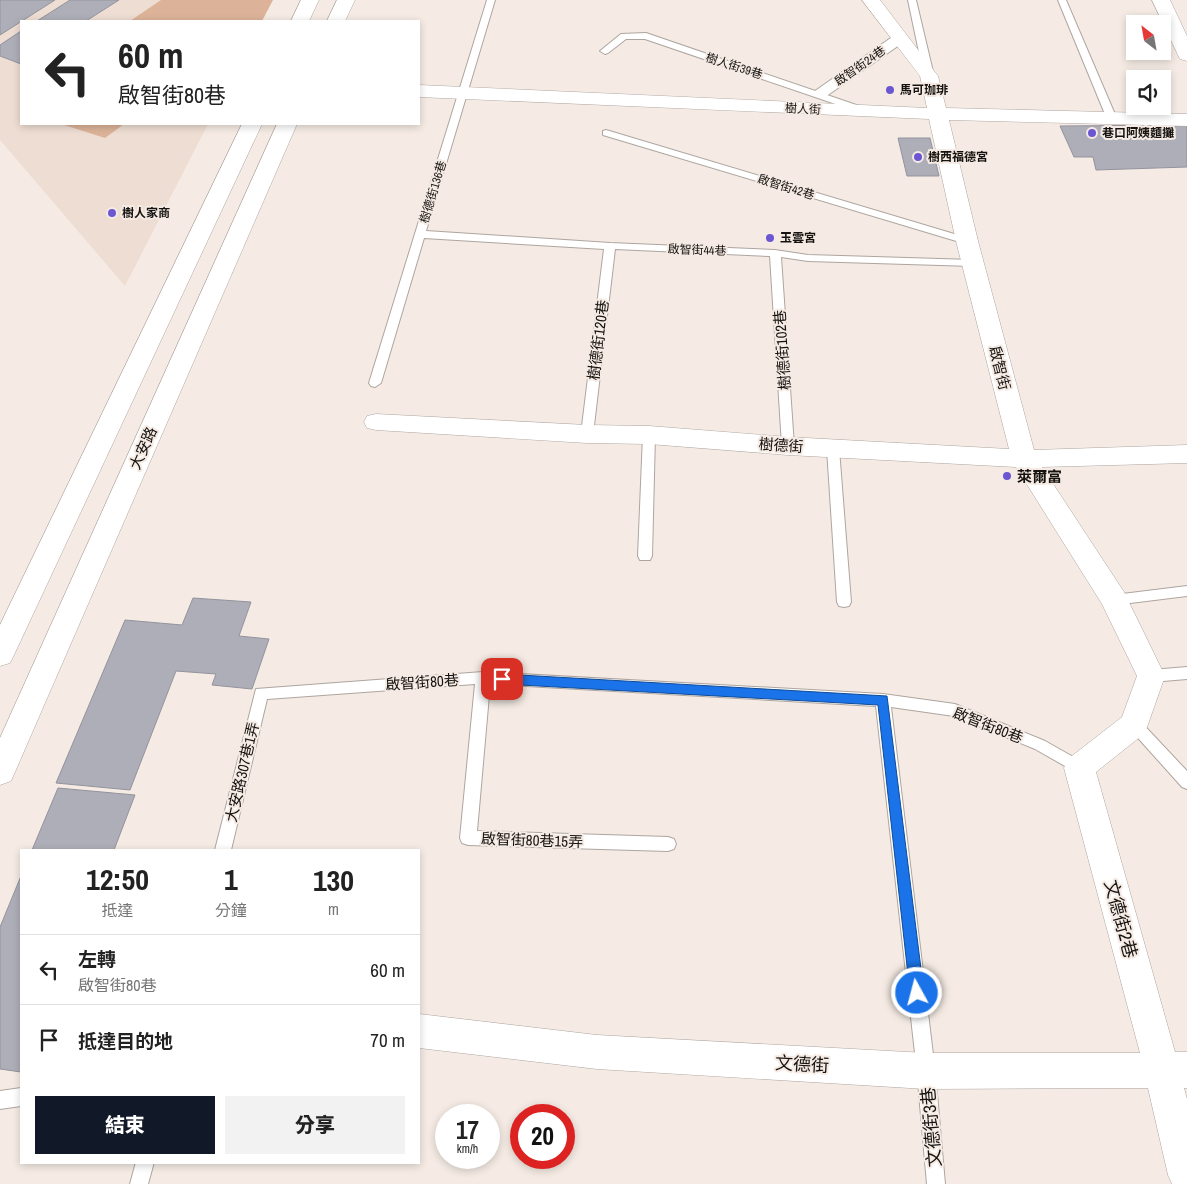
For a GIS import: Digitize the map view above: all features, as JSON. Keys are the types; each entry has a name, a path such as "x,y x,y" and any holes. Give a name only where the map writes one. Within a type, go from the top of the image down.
{"street":[{"path":"300,20 310,0"},
{"path":"336,20 346,0"},
{"name":"啟智街","path":"871,0 928,76 970,252 1024,459 1114,600 1151,676"},
{"path":"1161,0 1187,56"},
{"name":"啟智街24巷","path":"820,94 900,38"},
{"name":"樹人街","path":"420,91 937,114 1112,120 1187,120"},
{"path":"0,655 252,125"},
{"name":"大安路","path":"0,772 287,125"},
{"name":"樹德街","path":"376,422 587,434 650,435 833,449 1024,459 1187,454"},
{"path":"1080,768 1134,724 1151,676"},
{"name":"文德街2巷","path":"1080,768 1175,1070 1187,1175"},
{"name":"文德街","path":"420,1031 597,1052 926,1071 1175,1070"}],"lane":[{"name":"樹德街136巷","path":"375,383 491,0"},
{"path":"912,0 928,76"},
{"path":"1062,0 1112,120"},
{"name":"樹人街39巷","path":"606,51 624,36 646,36 820,94 865,111"},
{"name":"啟智街42巷","path":"606,133 970,252"},
{"name":"啟智街44巷","path":"420,234 610,246 775,253 808,258 970,252"},
{"name":"樹德街120巷","path":"587,434 610,246"},
{"name":"樹德街102巷","path":"775,253 788,446"},
{"path":"645,556 650,435"},
{"path":"833,449 844,602"},
{"path":"1114,600 1187,591"},
{"path":"1151,676 1187,673"},
{"name":"啟智街80巷","path":"261,693 484,678 883,700 955,710 1040,745 1080,768"},
{"name":"啟智街80巷15弄","path":"484,678 468,838 668,844"},
{"name":"大安路307巷1弄","path":"223,849 261,693"},
{"name":"文德街3巷","path":"883,700 926,1071 936,1184"},
{"path":"1134,724 1187,782"},
{"path":"0,1100 20,1097"},
{"path":"139,1184 144,1164"}],"shaded area":[{"name":"樹人家商","path":"0,0 271,0 261,20 20,20 20,125 207,125 125,286 0,140"},
{"path":"161,0 273,0 263,20 131,20"},
{"path":"64,125 123,125 105,138"}],"building":[{"path":"0,0 55,0 24,20 20,20 20,22 0,35"},
{"path":"70,0 119,0 88,20 39,20"},
{"path":"20,32 20,64 0,56 0,45"},
{"path":"1187,125 1187,167 1096,170 1093,157 1074,157 1060,126"},
{"name":"樹西福德宮","path":"898,138 930,138 939,176 907,176"},
{"path":"193,598 251,602 239,636 269,639 252,689 212,685 216,674 176,671 130,790 56,783 125,620 182,625"},
{"path":"58,788 135,795 114,849 32,849"},
{"path":"20,878 20,1072 0,1069 0,927"}],"place":[{"name":"馬可珈琲","path":"890,90"},
{"name":"巷口阿姨麵攤","path":"1092,133"},
{"name":"樹西福德宮","path":"918,157"},
{"name":"樹人家商","path":"112,213"},
{"name":"玉雲宮","path":"770,238"},
{"name":"萊爾富","path":"1007,476"}],"route":[{"path":"502,679 883,700 917,993"}]}
